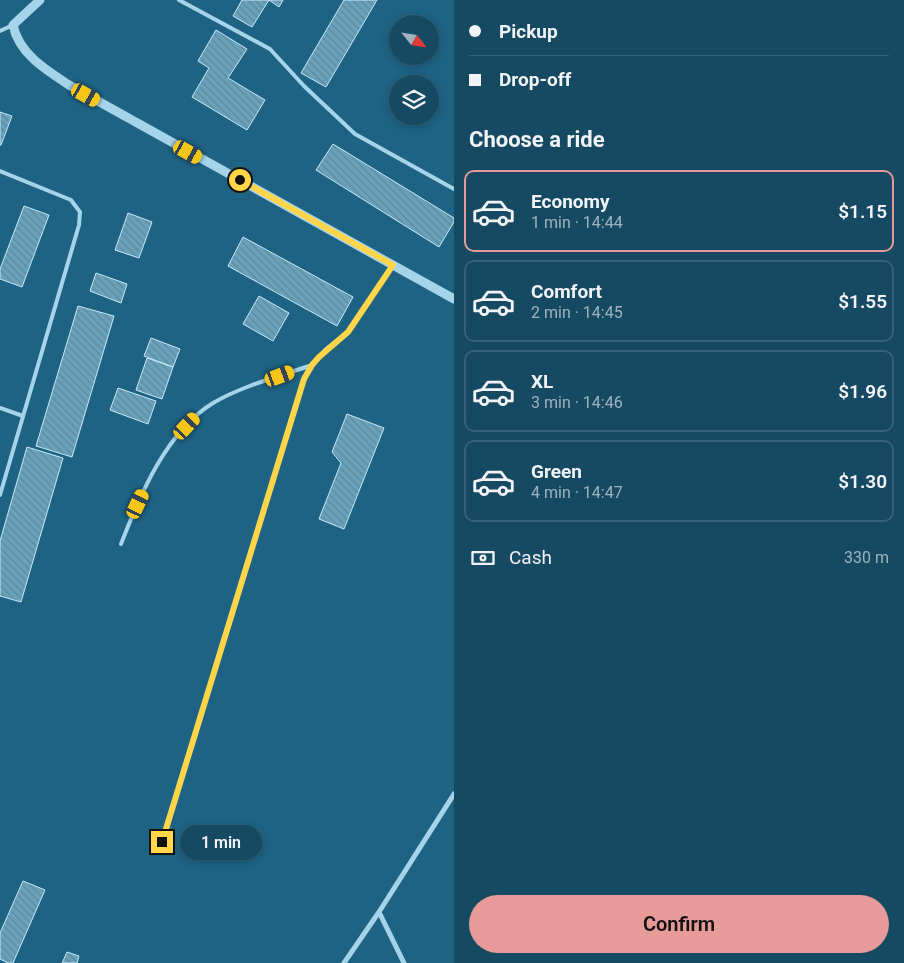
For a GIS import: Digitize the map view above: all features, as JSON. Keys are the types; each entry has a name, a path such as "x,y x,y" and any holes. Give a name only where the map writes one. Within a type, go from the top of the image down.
{"street":[{"path":"40,0 13,25 15,36 34,61 69,85 454,299"},
{"path":"344,963 379,912 454,794"},
{"path":"379,912 404,963"}],"lane":[{"path":"179,0 270,49 304,86 355,134 454,189"},
{"path":"0,31 13,25"},
{"path":"0,171 71,200 80,212 79,224 0,495"},
{"path":"162,842 304,379 312,365 326,349 348,332 393,265"},
{"path":"121,544 144,491 165,452 195,418 212,404 233,393 312,365"},
{"path":"0,408 23,416"}],"building":[{"path":"242,0 269,0 252,27 233,16"},
{"path":"269,0 283,0 279,7"},
{"path":"344,0 377,0 326,87 301,73"},
{"path":"216,30 247,49 228,78 265,100 247,130 192,97 209,68 198,61"},
{"path":"0,112 12,116 1,145 0,145"},
{"path":"333,144 454,218 454,222 439,247 316,170"},
{"path":"24,206 49,215 22,287 0,279 0,269"},
{"path":"128,213 152,222 139,258 115,250"},
{"path":"243,237 353,297 337,326 228,266"},
{"path":"96,273 127,284 121,303 90,291"},
{"path":"259,296 289,313 273,341 243,324"},
{"path":"78,306 114,316 72,457 36,446"},
{"path":"151,338 180,349 173,367 144,356"},
{"path":"147,358 173,367 162,399 136,390"},
{"path":"118,388 156,401 148,424 110,410"},
{"path":"347,414 384,428 344,529 319,519 341,463 332,452"},
{"path":"27,447 63,458 21,602 0,596 0,541"},
{"path":"23,881 45,890 13,963 8,963 0,959 0,933"},
{"path":"67,952 79,956 77,963 62,963"}],"route":[{"path":"162,842 304,379 312,365 326,349 348,332 393,265 240,180"}]}
